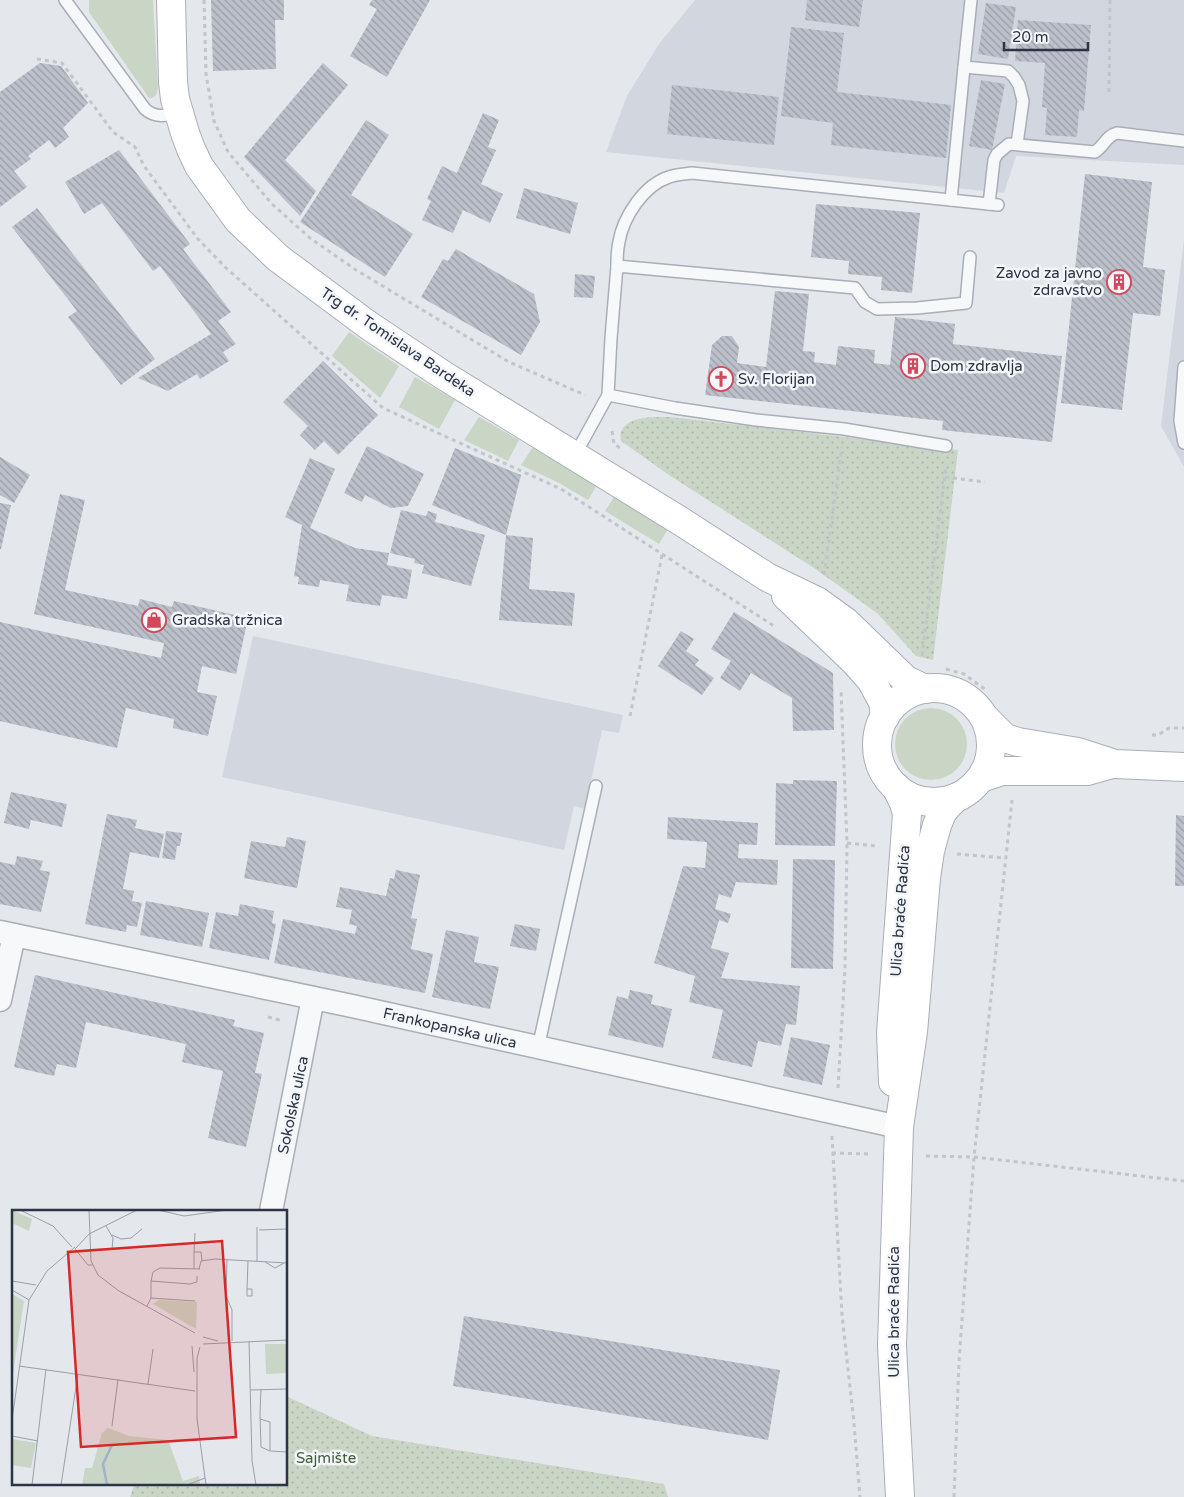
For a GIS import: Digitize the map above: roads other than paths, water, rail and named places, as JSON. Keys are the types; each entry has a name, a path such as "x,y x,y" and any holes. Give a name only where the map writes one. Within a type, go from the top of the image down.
{"main road":[{"name":"Trg dr. Tomislava Bardeka","path":"171,0 173,82 178,113 184,133 199,166 238,220 278,258 368,325 436,370 768,577 817,601 846,622 906,680 928,673"},
{"name":"Trg dr. Tomislava Bardeka","path":"768,577 872,680 883,702 884,717"},
{"path":"928,673 941,689 957,693 978,708 990,733 991,748 988,764 981,778 970,790 955,798 940,802 924,801 909,796 896,787 884,772 878,754 878,735 884,717 928,673"},
{"path":"984,718 1005,738 1037,746 1078,752 1115,764 1184,767"},
{"path":"981,778 1002,771 1087,771 1115,764"},
{"name":"Ulica braće Radića","path":"896,787 907,814 891,1033 891,1071 899,1127"},
{"name":"Ulica braće Radića","path":"900,1497 892,1346 899,1127 913,1032 930,851 943,811 955,798"}],"street":[{"name":"Frankopanska ulica","path":"7,933 314,998 899,1127"},
{"path":"0,1000 7,933"},
{"name":"Sokolska ulica","path":"271,1210 314,998"}],"lane":[{"path":"64,0 150,114 168,116 178,113"},
{"path":"951,200 971,0"},
{"path":"964,67 1008,71 1014,77 1019,85 1023,101 1017,144"},
{"path":"575,455 606,399 619,241 628,216 638,200 652,187 669,177 692,172 993,204 994,160 997,154 1009,144 1095,152 1108,137 1117,133 1184,142"},
{"path":"617,266 855,288 865,302 877,308 917,308 966,303 970,257"},
{"path":"1184,367 1180,421 1184,444"},
{"path":"606,399 756,420 844,429 946,446"},
{"path":"538,1048 596,786"}],"place":[{"name":"Zavod za javno zdravstvo","path":"1119,282"},
{"name":"Dom zdravlja","path":"913,366"},
{"name":"Sv. Florijan","path":"721,379"},
{"name":"Gradska tržnica","path":"154,620"}],"park label":[{"name":"Sajmište","path":"326,1458"}]}
